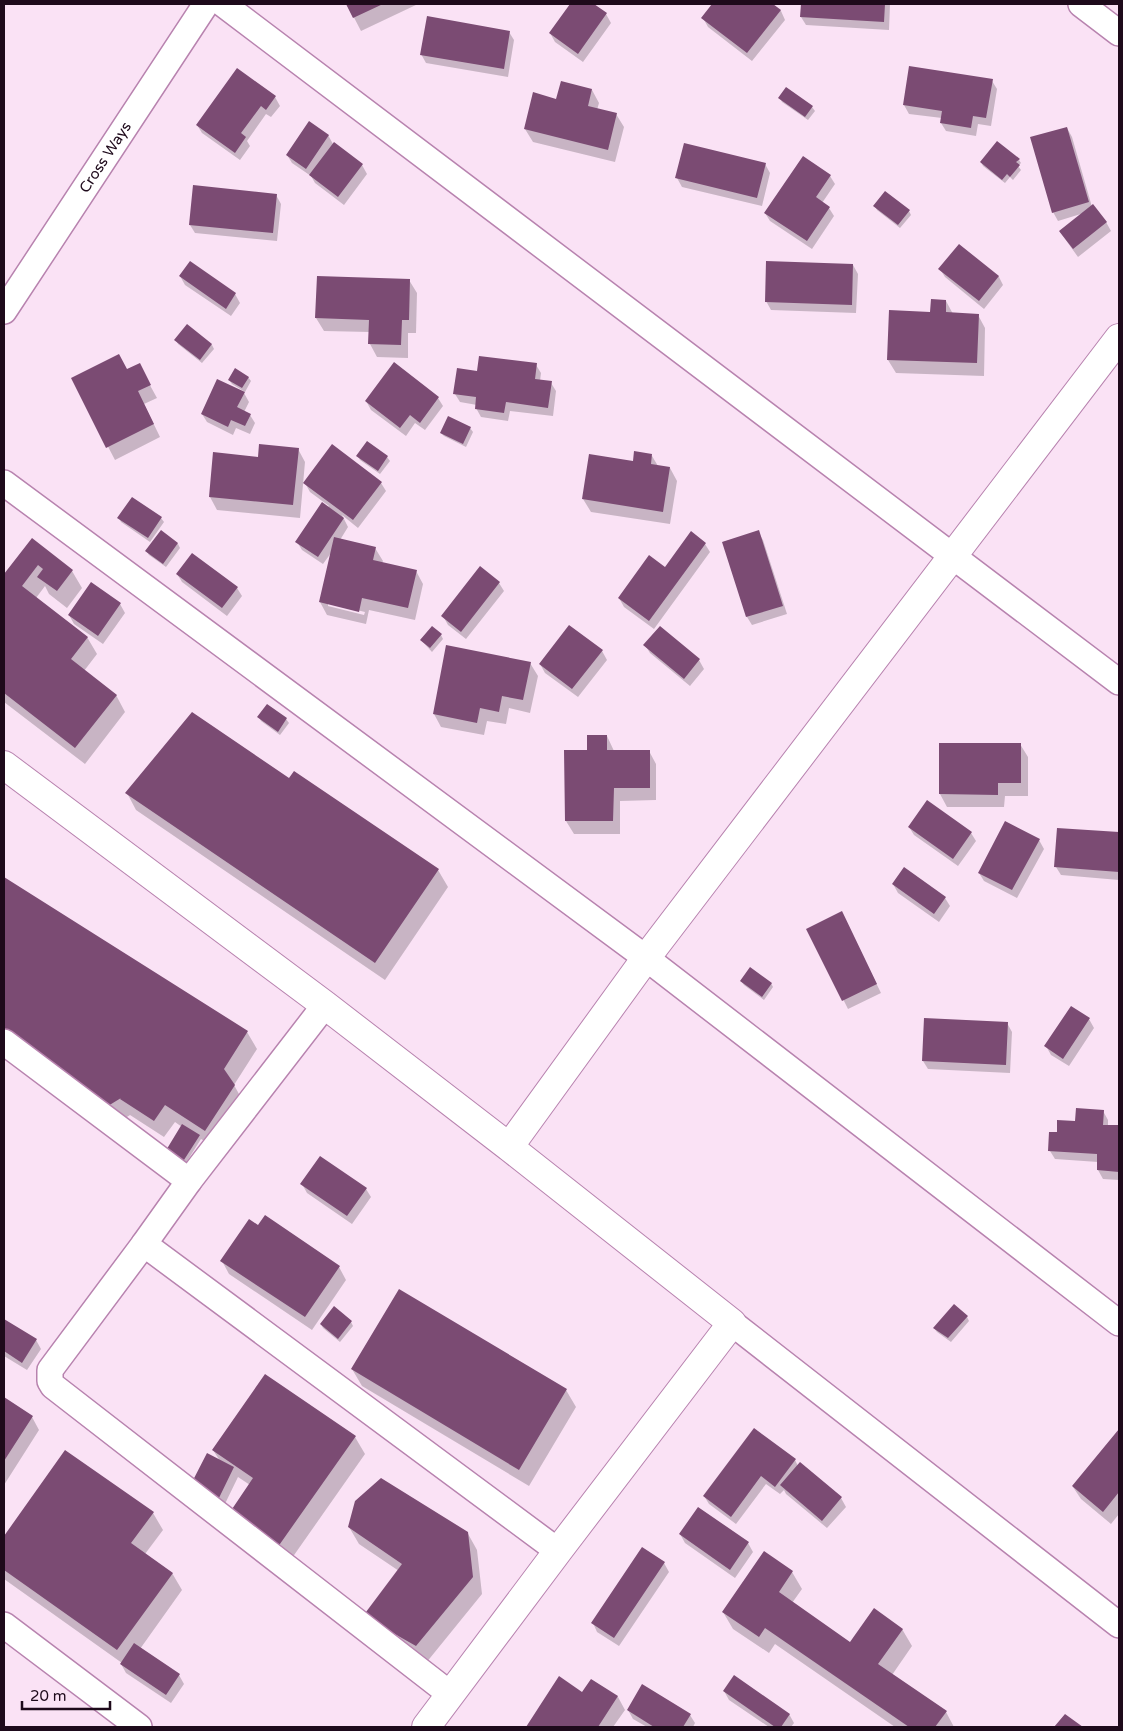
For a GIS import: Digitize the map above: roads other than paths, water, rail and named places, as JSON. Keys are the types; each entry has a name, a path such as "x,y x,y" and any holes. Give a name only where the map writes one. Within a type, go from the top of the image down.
{"street":[{"name":"Cross Ways","path":"4,311 206,4"},
{"path":"223,4 1119,682"},
{"path":"1081,4 1119,33"},
{"path":"509,1146 646,958 1119,338"},
{"path":"4,483 646,958 1119,1323"},
{"path":"4,764 509,1146 1119,1625"},
{"path":"325,1005 188,1181 144,1244 50,1370 50,1381 53,1386 450,1694"},
{"path":"4,1042 188,1181"},
{"path":"144,1244 558,1551"},
{"path":"426,1727 732,1323"},
{"path":"4,1625 139,1727"}]}
